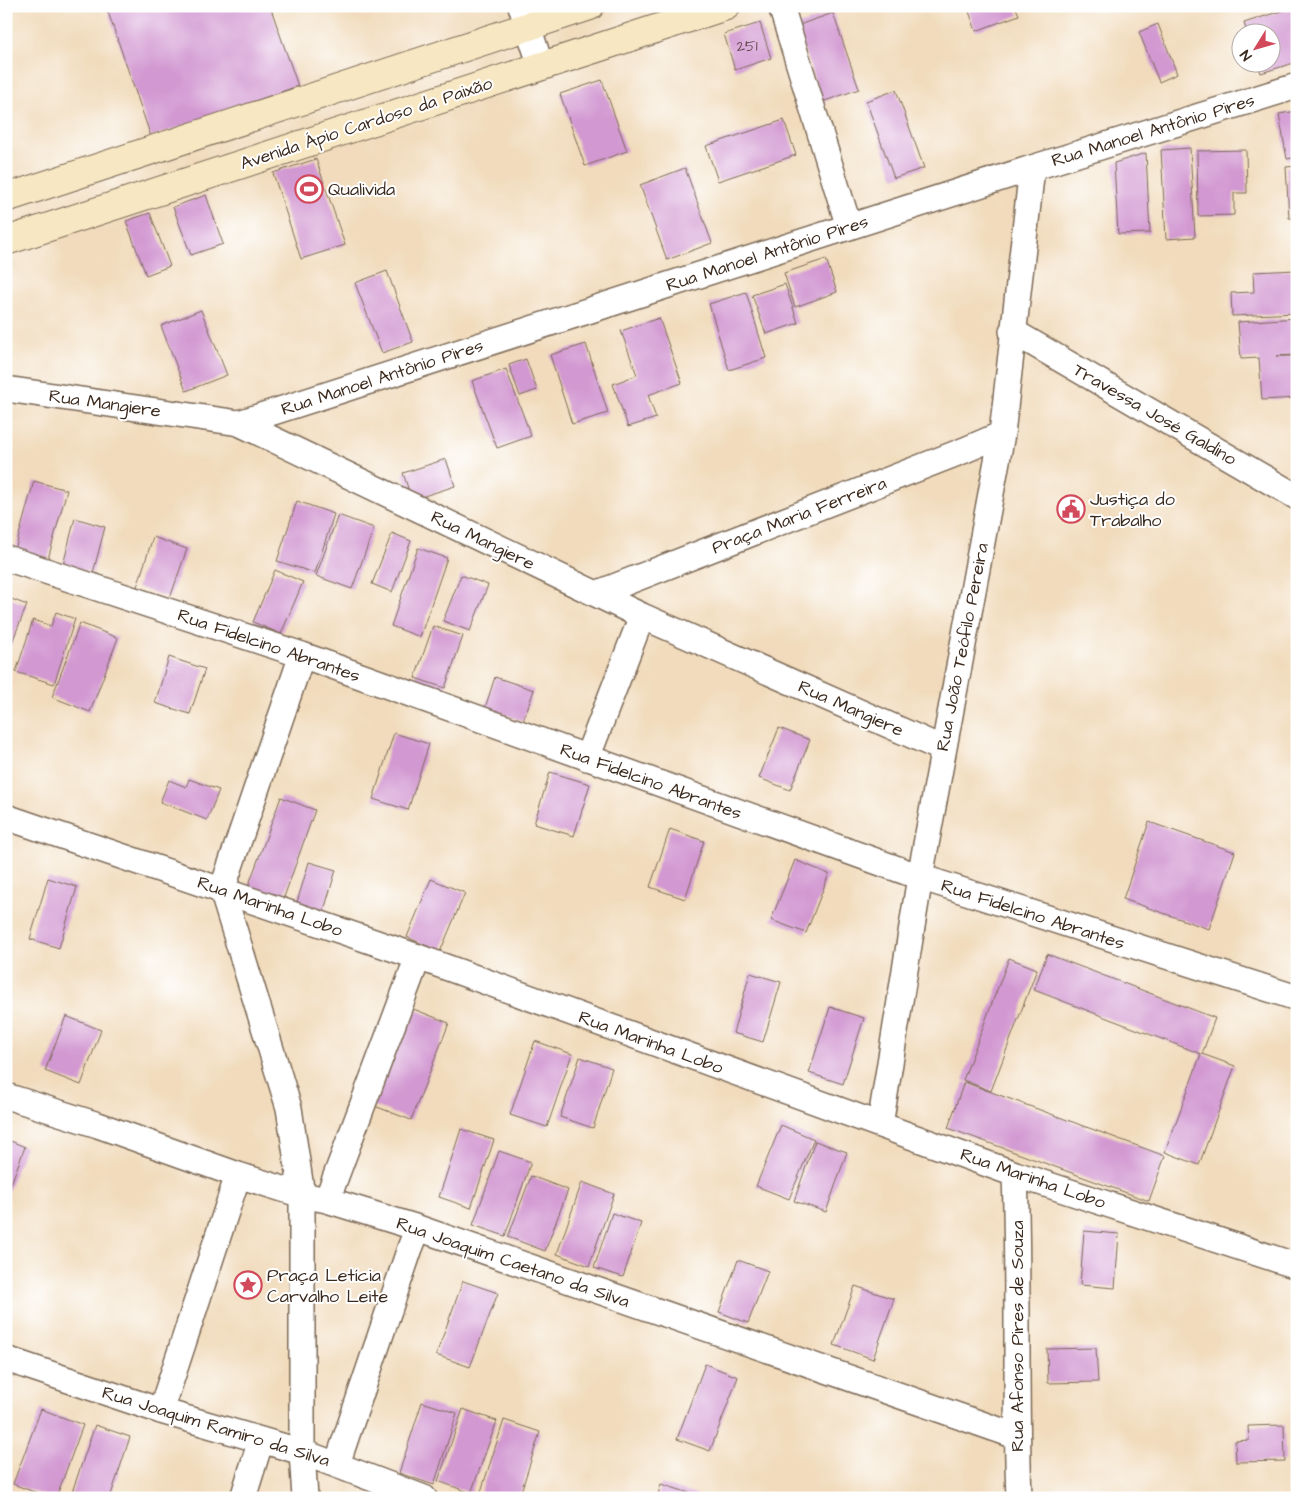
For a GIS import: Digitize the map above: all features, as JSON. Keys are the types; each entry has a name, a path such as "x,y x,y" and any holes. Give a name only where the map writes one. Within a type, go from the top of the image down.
{"main road":[{"path":"6,198 178,141 524,17 590,6"},
{"name":"Avenida Ápio Cardoso da Paixão","path":"6,240 541,66 670,15 726,6"},
{"path":"178,141 191,180"}],"street":[{"path":"781,6 849,226"},
{"path":"524,17 541,66"},
{"name":"Rua Manoel Antônio Pires","path":"239,423 849,226 1297,86"},
{"name":"Rua João Teófilo Pereira","path":"880,1125 942,748 1002,434 1012,331 1032,168"},
{"name":"Travessa José Galdino","path":"1012,331 1297,497"},
{"name":"Rua Mangiere","path":"6,389 239,423 642,616 942,748"},
{"name":"Praça Maria Ferreira","path":"596,594 1002,434"},
{"name":"Rua Fidelcino Abrantes","path":"6,558 302,655 920,878 1297,998"},
{"path":"587,758 642,616"},
{"path":"302,655 222,890 289,1108 302,1196 302,1452 305,1498"},
{"name":"Rua Marinha Lobo","path":"6,817 418,957 1015,1174 1297,1266"},
{"path":"326,1200 418,957"},
{"name":"Rua Joaquim Caetano da Silva","path":"6,1096 98,1125 302,1196 326,1200 418,1228 1016,1436"},
{"name":"Rua Afonso Pires de Souza","path":"1015,1174 1017,1221 1016,1436 1019,1498"},
{"path":"161,1411 238,1175"},
{"path":"337,1464 418,1228"},
{"name":"Rua Joaquim Ramiro da Silva","path":"6,1359 161,1411 302,1452 424,1498"},
{"path":"243,1498 261,1440"}],"building":[{"path":"106,6 270,6 298,86 151,137"},
{"path":"967,6 1015,6 1019,15 976,31"},
{"path":"1293,7 1297,17 1297,62 1280,67 1280,22 1247,22"},
{"path":"833,13 859,89 822,102 796,26"},
{"path":"760,23 771,58 735,70 724,34"},
{"path":"1158,24 1177,74 1159,82 1139,32"},
{"path":"602,80 627,151 585,166 560,94"},
{"path":"896,90 924,168 894,178 866,101"},
{"path":"1297,111 1297,157 1287,159 1279,114"},
{"path":"784,120 796,155 718,181 706,146"},
{"path":"1190,148 1195,237 1166,239 1161,150"},
{"path":"1246,150 1247,193 1234,193 1234,215 1198,216 1197,151"},
{"path":"1146,153 1150,233 1118,234 1114,163"},
{"path":"316,159 345,245 301,259 273,173"},
{"path":"1297,166 1297,218 1289,218 1286,167"},
{"path":"685,168 712,243 667,260 640,185"},
{"path":"206,195 223,244 191,255 173,207"},
{"path":"150,213 170,266 146,275 126,221"},
{"path":"826,259 837,292 795,307 784,273"},
{"path":"1297,270 1297,313 1232,316 1231,293 1254,292 1253,272"},
{"path":"387,271 413,342 382,353 355,283"},
{"path":"785,284 798,323 766,334 752,295"},
{"path":"746,292 766,358 729,370 709,304"},
{"path":"201,310 227,375 186,391 161,326"},
{"path":"659,318 682,383 648,395 656,418 628,427 613,384 637,375 621,331"},
{"path":"1297,318 1297,355 1276,356 1297,356 1297,398 1262,400 1259,358 1241,359 1238,322"},
{"path":"586,344 608,413 572,424 550,355"},
{"path":"526,359 537,390 520,396 509,365"},
{"path":"506,369 531,436 497,448 472,381"},
{"path":"446,459 455,486 412,500 403,473"},
{"path":"34,481 67,490 48,559 15,550"},
{"path":"297,501 334,514 315,573 277,561"},
{"path":"338,515 374,528 352,589 316,576"},
{"path":"75,518 105,527 93,573 63,565"},
{"path":"392,533 411,541 392,592 372,584"},
{"path":"153,537 187,549 170,598 137,587"},
{"path":"418,548 447,558 420,637 391,626"},
{"path":"275,570 303,582 281,634 253,622"},
{"path":"461,575 488,585 470,631 443,621"},
{"path":"6,597 27,605 6,657"},
{"path":"56,612 75,619 54,684 16,672 33,620 51,626"},
{"path":"80,623 118,638 90,712 52,697"},
{"path":"433,626 463,636 445,688 415,678"},
{"path":"169,657 205,669 190,714 155,703"},
{"path":"495,677 534,690 523,721 485,708"},
{"path":"779,728 810,740 790,790 759,778"},
{"path":"394,733 429,744 408,810 373,799"},
{"path":"550,772 590,784 574,836 534,824"},
{"path":"189,779 219,790 207,820 160,802 169,780 186,787"},
{"path":"281,797 315,810 283,900 248,887"},
{"path":"1149,822 1235,852 1209,929 1123,899"},
{"path":"670,829 704,841 685,899 650,887"},
{"path":"795,860 829,874 806,933 771,920"},
{"path":"309,862 336,870 322,917 295,909"},
{"path":"48,878 77,887 59,948 30,939"},
{"path":"431,879 465,893 440,952 407,937"},
{"path":"1047,954 1215,1018 1202,1054 1235,1066 1199,1165 1165,1152 1201,1054 1034,990"},
{"path":"1009,958 1037,969 991,1091 963,1080"},
{"path":"750,973 781,982 763,1042 733,1033"},
{"path":"830,1007 864,1018 843,1084 809,1073"},
{"path":"411,1008 449,1023 411,1120 372,1105"},
{"path":"66,1016 101,1030 81,1085 45,1071"},
{"path":"535,1041 572,1054 547,1127 510,1115"},
{"path":"580,1057 612,1068 593,1128 560,1117"},
{"path":"964,1082 1165,1156 1149,1201 948,1128"},
{"path":"781,1125 814,1139 789,1199 756,1186"},
{"path":"461,1129 494,1140 471,1208 439,1197"},
{"path":"6,1139 25,1147 6,1197"},
{"path":"815,1141 847,1152 826,1212 794,1201"},
{"path":"499,1151 531,1162 505,1236 473,1225"},
{"path":"531,1176 568,1190 545,1251 508,1237"},
{"path":"582,1182 614,1194 589,1266 557,1254"},
{"path":"612,1213 641,1223 623,1277 594,1268"},
{"path":"1084,1231 1119,1234 1115,1288 1080,1285"},
{"path":"738,1260 768,1271 748,1323 719,1312"},
{"path":"463,1281 498,1293 470,1367 436,1355"},
{"path":"855,1286 894,1299 873,1359 834,1345"},
{"path":"1096,1348 1098,1382 1048,1383 1047,1349"},
{"path":"705,1364 738,1377 710,1451 677,1439"},
{"path":"422,1402 457,1413 434,1485 399,1473"},
{"path":"41,1409 83,1425 56,1498 50,1498 13,1484"},
{"path":"463,1409 497,1421 471,1493 438,1481"},
{"path":"504,1420 540,1432 519,1498 479,1498"},
{"path":"95,1425 130,1437 110,1498 70,1498"},
{"path":"1284,1425 1285,1461 1236,1462 1235,1441 1249,1440 1248,1426"},
{"path":"661,1484 699,1496 698,1498 657,1498"}],"place":[{"name":"Qualivida","path":"309,189"},
{"name":"Justiça do Trabalho","path":"1071,509"},
{"name":"Praça Letícia Carvalho Leite","path":"248,1285"}]}
